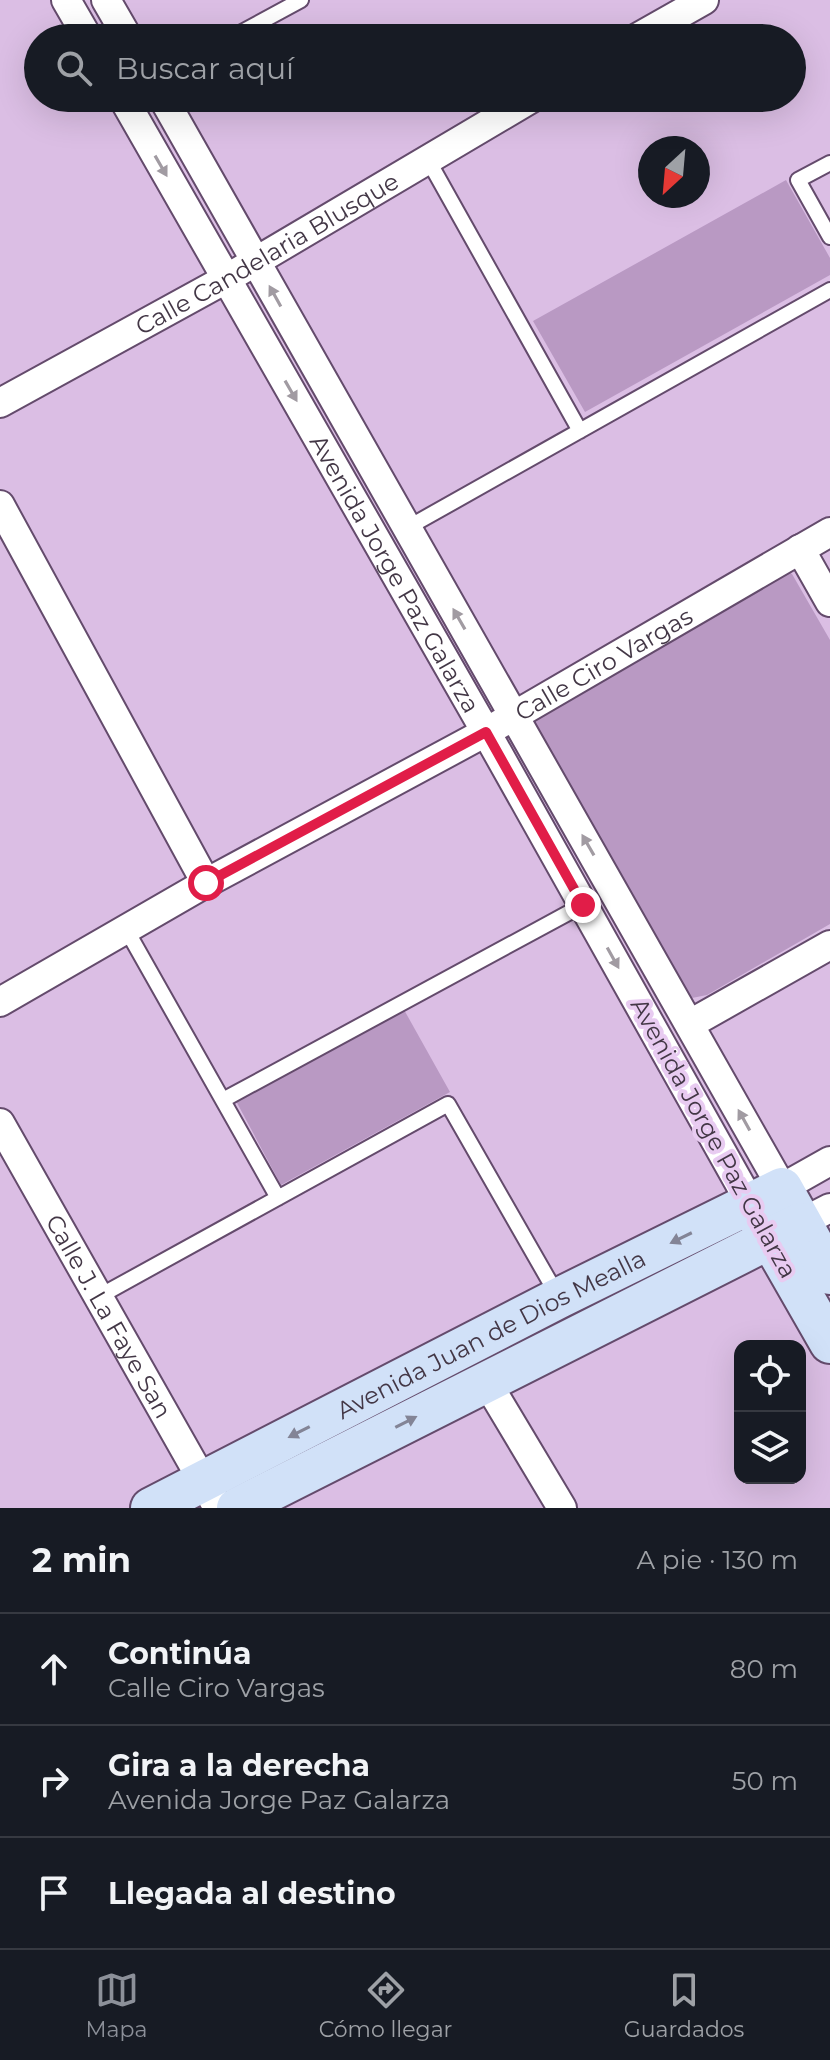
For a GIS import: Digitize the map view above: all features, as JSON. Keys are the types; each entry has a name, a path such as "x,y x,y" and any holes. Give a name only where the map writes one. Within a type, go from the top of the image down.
{"main road":[{"name":"Avenida Jorge Paz Galarza","path":"766,1196 800,1223 830,1274"},
{"name":"Avenida Juan de Dios Mealla","path":"151,1508 211,1494 559,1298 766,1196"},
{"name":"Avenida Jorge Paz Galarza","path":"800,1223 830,1343"},
{"name":"Avenida Juan de Dios Mealla","path":"237,1508 800,1223"}],"street":[{"path":"66,0 80,24"},
{"path":"106,0 120,24"},
{"path":"660,24 697,2"},
{"name":"Avenida Jorge Paz Galarza","path":"131,112 583,905 766,1196"},
{"name":"Avenida Jorge Paz Galarza","path":"171,112 690,1024 766,1196"},
{"name":"Calle Candelaria Blusque","path":"0,403 226,279 508,112"},
{"path":"0,505 206,883"},
{"name":"Calle Ciro Vargas","path":"0,1002 206,883 515,716 830,532"},
{"path":"800,549 830,602"},
{"path":"690,1024 830,945"},
{"name":"Calle J. La Faye San","path":"0,1123 211,1494"},
{"name":"Avenida Juan de Dios Mealla","path":"766,1196 830,1161"},
{"path":"486,1381 562,1508"}],"lane":[{"path":"257,24 301,0"},
{"path":"427,158 580,431"},
{"path":"830,163 798,180 830,237"},
{"path":"407,528 830,290"},
{"path":"223,1100 583,905"},
{"path":"126,929 278,1198"},
{"path":"98,1297 448,1104 559,1298"}],"shaded area":[{"path":"786,180 830,258 830,275 585,412 533,321"},
{"path":"776,564 792,574 830,640 830,924 707,995 692,998 676,992 524,731 530,704"},
{"path":"398,999 450,1092 281,1185 229,1088"}],"route":[{"path":"206,883 486,732 583,905"}]}
